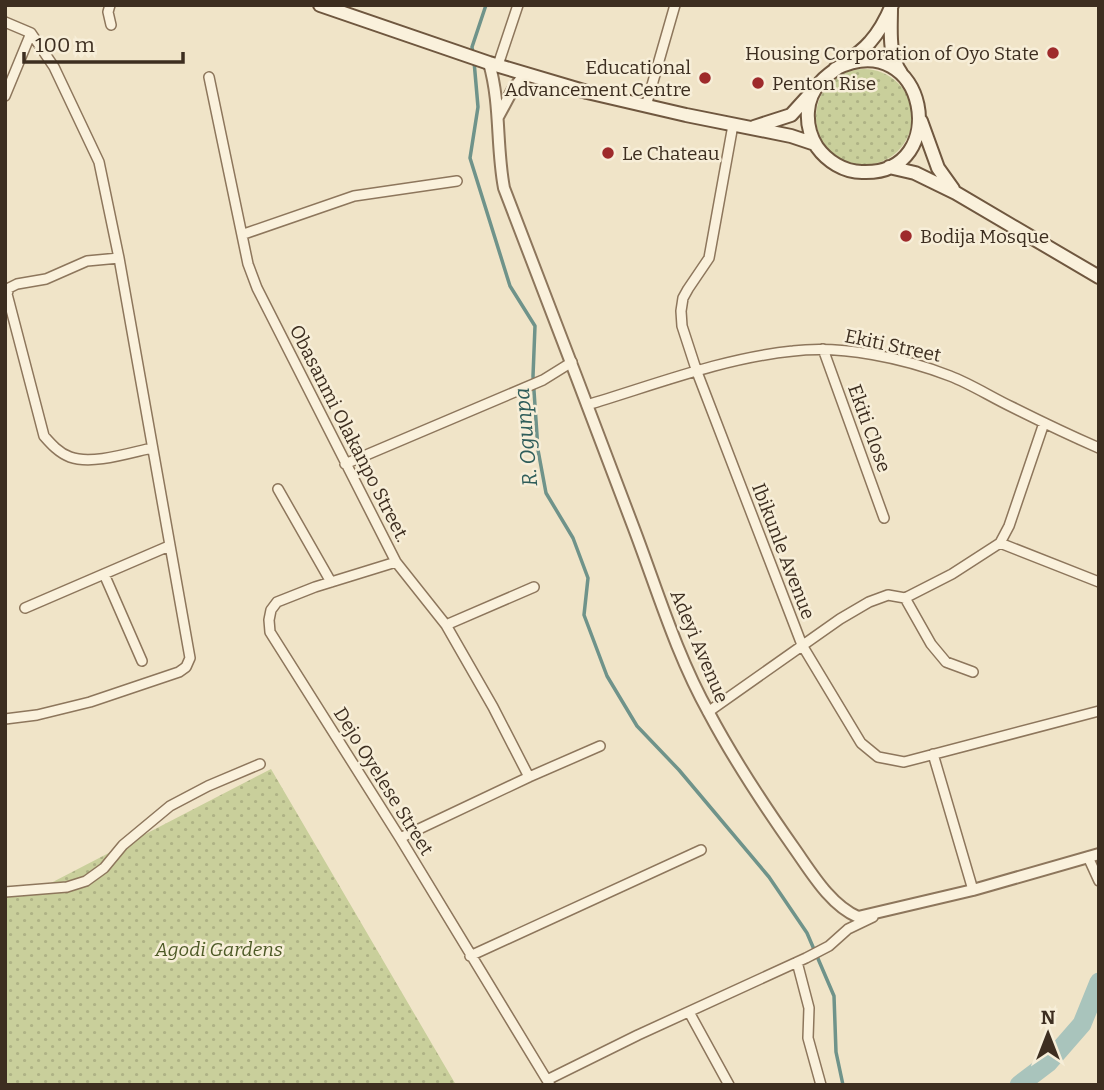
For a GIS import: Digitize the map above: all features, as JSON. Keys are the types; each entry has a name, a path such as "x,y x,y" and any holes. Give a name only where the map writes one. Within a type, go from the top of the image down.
{"main road":[{"path":"320,5 525,74 646,106 815,144"},
{"path":"750,128 791,115 820,81 870,42 892,7"},
{"path":"820,81 809,105 810,131 815,144 829,159 847,170 861,172 889,167 905,155 919,129 919,103 913,88 895,65 892,54 892,7"},
{"path":"835,69 854,61 875,61 903,76"},
{"path":"920,120 938,168 956,192"},
{"path":"889,167 915,173 956,192 1099,277"}],"street":[{"path":"110,5 108,12 111,25"},
{"path":"494,64 518,5"},
{"path":"646,106 675,5"},
{"path":"5,22 31,33 54,67 99,162 119,258 190,658 186,667 179,672 90,702 37,715 5,719"},
{"path":"5,96 31,33"},
{"name":"Adeyi Avenue","path":"494,64 500,165 504,188 675,639 708,712 755,793 808,867 836,903 858,917 973,890 1094,855"},
{"path":"498,117 513,89 525,74"},
{"name":"Obasanmi Olakanpo Street.","path":"209,77 244,234 248,264 257,288 396,562 446,625 493,707 528,777"},
{"name":"Ibikunle Avenue","path":"733,125 709,258 683,298 682,326 697,372 802,645 861,743 878,757 904,762 1099,711"},
{"path":"244,234 354,196 457,181"},
{"path":"119,258 87,261 46,279 17,284 9,288 7,294 44,436 57,450 71,458 101,459 152,448"},
{"name":"Ekiti Street","path":"587,405 761,355 823,349 844,350 916,364 951,377 1099,448"},
{"name":"Ekiti Close","path":"823,349 884,518"},
{"path":"345,464 543,380 572,362"},
{"path":"708,712 839,619 888,595 905,598 952,574 1000,543 1009,526 1044,423"},
{"path":"278,489 331,582"},
{"path":"1000,543 1099,582"},
{"path":"25,608 169,546"},
{"name":"Dejo Oyelese Street","path":"396,562 331,582 277,603 271,610 270,632 400,838 549,1083"},
{"path":"104,574 142,661"},
{"path":"446,625 534,587"},
{"path":"905,598 930,644 946,662 973,672"},
{"path":"400,838 600,746"},
{"path":"933,754 973,890"},
{"path":"5,892 67,887 86,881 104,868 124,845 170,806 208,786 260,765"},
{"path":"470,956 701,850"},
{"path":"1094,855 1099,881"},
{"path":"549,1083 689,1012 829,946 848,929 882,912"},
{"path":"801,960 809,1008 808,1038 821,1085"},
{"path":"689,1012 729,1085"}],"green space":[{"path":"864,69 882,73 898,83 908,99 912,117 908,135 898,151 882,161 864,165 846,161 830,151 820,135 816,117 820,99 830,83 846,73"},
{"name":"Agodi Gardens","path":"271,769 456,1085 5,1085 5,895 47,885"}],"waterway":[{"name":"R. Ogunpa","path":"473,53 472,47 486,5"},
{"name":"R. Ogunpa","path":"474,61 478,107 470,158 510,286 535,326 533,376 538,450 546,493 573,538 588,578 584,615 607,676 637,726 679,770 769,877 807,933 834,996 836,1052 843,1085"},
{"path":"1019,1085 1048,1063 1082,1024 1099,982"}],"place":[{"name":"Housing Corporation of Oyo State","path":"1053,53"},
{"name":"Educational Advancement Centre","path":"705,78"},
{"name":"Penton Rise","path":"758,83"},
{"name":"Le Chateau","path":"608,153"},
{"name":"Bodija Mosque","path":"906,236"}]}
